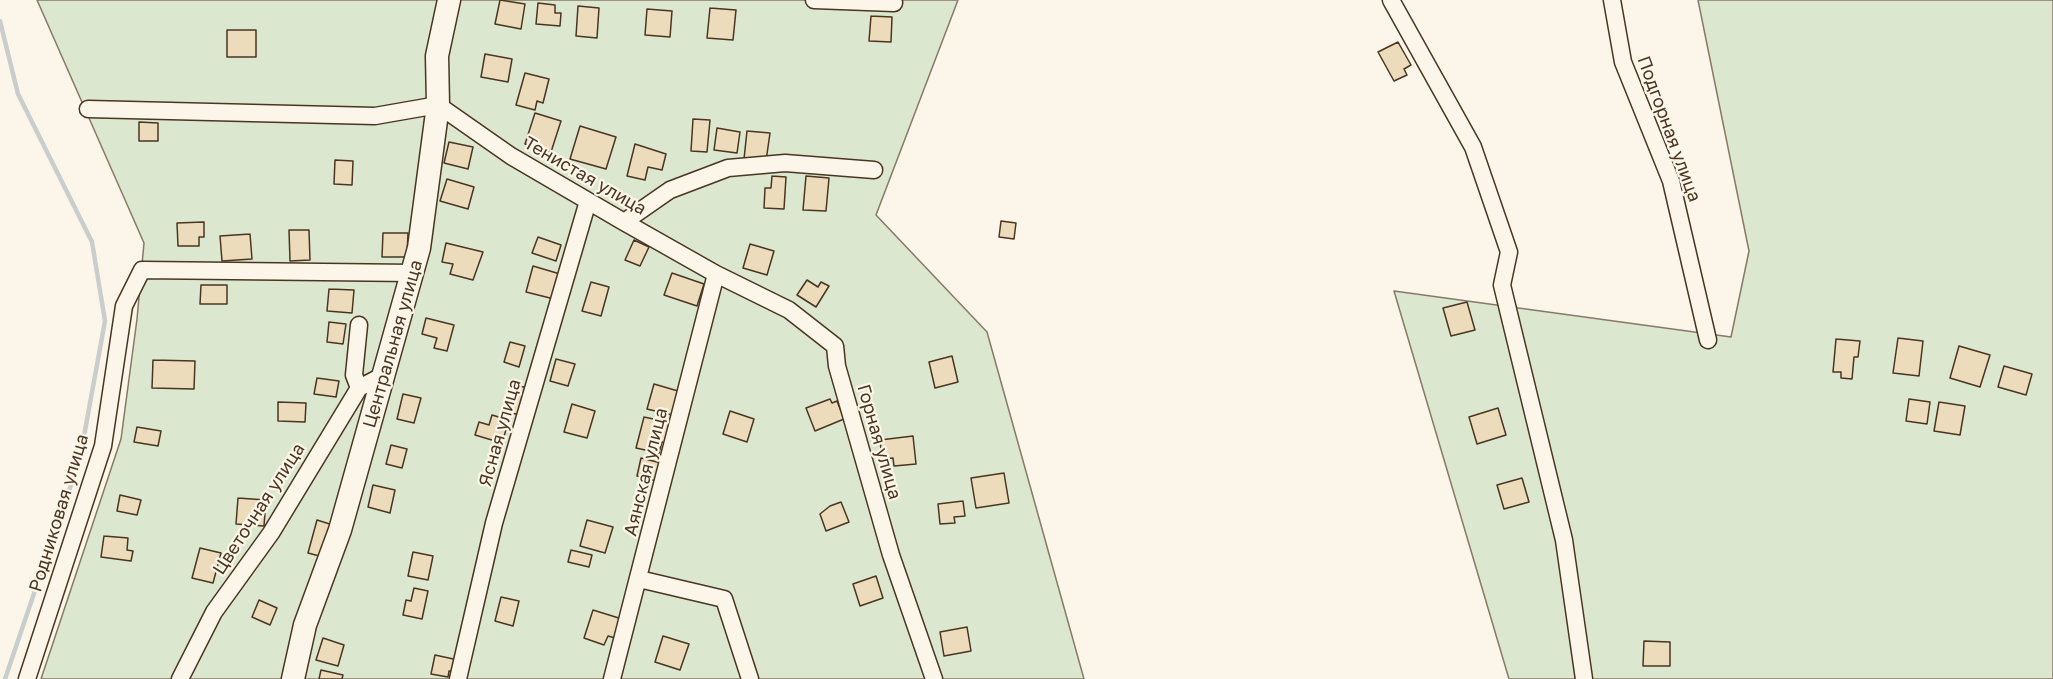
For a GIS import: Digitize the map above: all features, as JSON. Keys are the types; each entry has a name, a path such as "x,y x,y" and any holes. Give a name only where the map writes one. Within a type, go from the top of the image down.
{"main road":[{"name":"Центральная улица","path":"292,679 305,625 340,530 420,248 438,105 437,57 449,0"}],"street":[{"path":"814,0 894,3"},
{"path":"1391,0 1473,147 1509,252 1502,285 1564,540 1584,679"},
{"name":"Подгорная улица","path":"1612,0 1623,62 1671,182 1708,340"},
{"path":"88,109 375,116 438,105"},
{"name":"Тенистая улица","path":"438,105 511,156 716,274"},
{"path":"624,222 670,190 728,168 785,163 874,170"},
{"name":"Ясная улица","path":"459,679 494,523 588,201"},
{"name":"Родниковая улица","path":"27,679 103,446 124,306 142,270 413,273"},
{"name":"Аянская улица","path":"612,679 716,274"},
{"name":"Горная улица","path":"716,274 789,310 835,346 837,366 891,555 934,679"},
{"path":"359,325 354,375 359,388 384,375"},
{"name":"Цветочная улица","path":"180,679 214,612 270,533 359,388"},
{"path":"639,579 724,599 750,679"}],"green space":[{"path":"37,0 958,0 876,215 987,332 1084,679 41,679 121,439 137,319 144,243"},
{"path":"1698,0 2053,0 2053,679 1509,679 1394,291 1731,337 1749,251"}],"building":[{"path":"500,0 525,4 521,29 495,24"},
{"path":"538,3 555,5 555,13 561,13 560,26 536,24"},
{"path":"578,6 599,8 597,38 576,36"},
{"path":"710,8 736,10 733,40 707,38"},
{"path":"647,9 672,11 670,37 645,35"},
{"path":"871,16 892,17 891,42 869,41"},
{"path":"227,30 256,30 256,57 227,57"},
{"path":"1398,42 1411,65 1404,69 1407,75 1394,81 1378,52"},
{"path":"485,54 512,59 508,82 481,77"},
{"path":"525,73 549,79 543,103 537,101 535,110 516,105"},
{"path":"535,113 561,121 551,152 525,144"},
{"path":"693,119 710,120 707,152 691,151"},
{"path":"139,122 158,123 158,141 139,141"},
{"path":"580,126 616,137 606,169 570,159"},
{"path":"717,128 740,132 737,153 714,150"},
{"path":"747,131 770,133 766,161 744,159"},
{"path":"449,142 473,147 468,169 444,163"},
{"path":"635,144 666,154 662,170 648,167 645,180 627,176"},
{"path":"335,160 353,161 352,185 334,184"},
{"path":"772,176 786,177 784,209 764,208 765,188 771,188"},
{"path":"806,176 829,178 826,211 803,210"},
{"path":"447,179 474,187 468,209 440,201"},
{"path":"1001,221 1016,223 1014,239 999,237"},
{"path":"204,222 204,237 199,237 199,246 178,246 177,223"},
{"path":"289,230 309,230 310,260 290,261"},
{"path":"383,233 408,233 407,257 382,257"},
{"path":"250,234 252,259 222,261 220,236"},
{"path":"538,237 561,245 556,261 532,253"},
{"path":"634,240 649,247 640,266 625,260"},
{"path":"446,243 483,252 473,280 450,274 453,264 442,262"},
{"path":"750,244 774,251 767,275 743,268"},
{"path":"533,266 560,274 554,299 526,292"},
{"path":"672,273 704,284 697,306 664,295"},
{"path":"807,280 818,287 821,282 829,286 816,307 797,295"},
{"path":"591,282 609,287 601,316 582,311"},
{"path":"201,285 227,285 227,304 200,304"},
{"path":"329,289 354,290 352,313 327,311"},
{"path":"1467,302 1475,330 1451,336 1443,308"},
{"path":"426,318 454,325 447,351 434,348 437,338 422,334"},
{"path":"329,322 346,324 343,344 327,342"},
{"path":"1898,338 1923,341 1919,376 1893,373"},
{"path":"1836,339 1860,341 1858,357 1854,357 1852,379 1841,378 1841,372 1833,372"},
{"path":"510,342 525,346 519,367 504,362"},
{"path":"1959,346 1990,355 1980,387 1950,378"},
{"path":"952,356 958,382 935,388 929,362"},
{"path":"556,359 575,364 568,386 550,381"},
{"path":"153,360 195,361 194,389 152,388"},
{"path":"2004,366 2032,374 2026,395 1998,387"},
{"path":"317,378 339,381 336,397 314,394"},
{"path":"510,384 528,388 522,415 504,412"},
{"path":"654,384 678,391 672,415 647,409"},
{"path":"403,394 421,398 414,423 397,419"},
{"path":"830,399 832,403 837,401 844,419 815,431 806,408"},
{"path":"1909,399 1930,402 1927,424 1906,421"},
{"path":"278,402 306,403 305,422 278,421"},
{"path":"1939,402 1965,406 1960,435 1934,431"},
{"path":"572,404 595,411 587,438 564,432"},
{"path":"1498,408 1506,435 1477,444 1469,417"},
{"path":"730,411 754,419 747,442 723,434"},
{"path":"492,415 509,420 502,443 475,435 479,422 489,425"},
{"path":"644,417 672,423 667,444 662,442 659,453 636,448"},
{"path":"137,427 161,431 158,446 134,442"},
{"path":"913,436 916,464 894,466 893,458 882,459 880,440"},
{"path":"391,445 407,449 402,468 386,464"},
{"path":"641,458 661,463 656,481 637,476"},
{"path":"1004,473 1009,503 976,508 971,478"},
{"path":"1522,478 1529,502 1504,509 1497,485"},
{"path":"373,485 395,490 390,513 368,507"},
{"path":"120,495 141,500 137,515 117,511"},
{"path":"238,498 266,500 264,526 236,524"},
{"path":"963,501 965,516 954,517 955,523 940,524 938,504"},
{"path":"841,502 849,522 826,531 820,514 830,506"},
{"path":"317,520 336,526 327,558 308,553"},
{"path":"587,520 613,527 605,553 580,546"},
{"path":"104,536 128,538 127,550 133,551 131,561 101,557"},
{"path":"200,548 221,553 213,583 192,578"},
{"path":"571,550 592,555 589,567 568,562"},
{"path":"413,552 433,556 428,580 408,576"},
{"path":"876,576 883,598 860,606 853,584"},
{"path":"414,588 428,591 422,619 403,615 406,600 411,601"},
{"path":"501,597 519,601 513,626 495,621"},
{"path":"259,600 277,608 270,625 252,617"},
{"path":"593,610 622,619 615,638 608,636 604,645 584,638"},
{"path":"967,627 971,651 944,656 940,632"},
{"path":"663,636 689,644 680,670 655,662"},
{"path":"323,638 344,645 338,666 316,660"},
{"path":"1644,641 1670,642 1670,666 1643,666"},
{"path":"435,655 458,660 455,672 449,671 448,677 431,674"},
{"path":"321,670 343,675 342,679 319,679"}],"waterway":[{"path":"0,21 18,94 92,242 105,321 80,458 5,679"}]}
